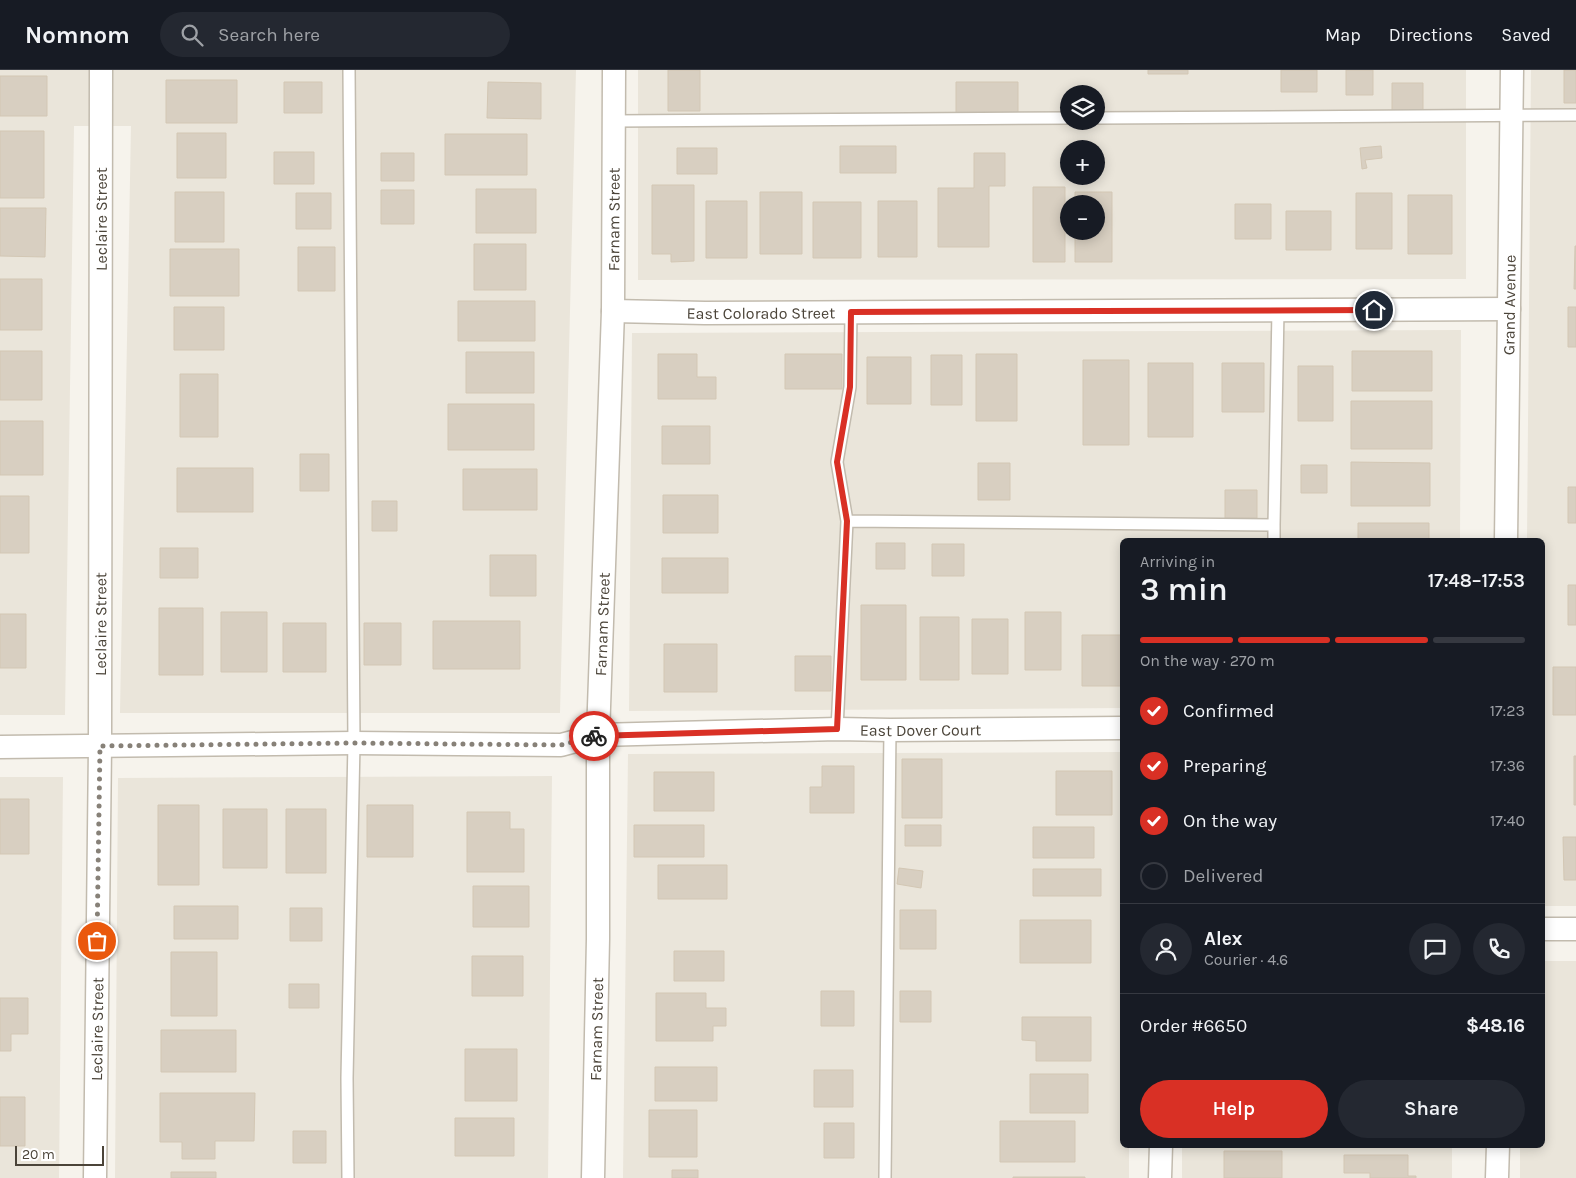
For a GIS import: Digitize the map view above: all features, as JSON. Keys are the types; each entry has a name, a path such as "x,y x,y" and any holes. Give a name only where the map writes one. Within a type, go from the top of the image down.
{"street":[{"name":"Leclaire Street","path":"94,1178 100,746 101,70"},
{"name":"Farnam Street","path":"593,1178 598,939 598,735 613,311 614,70"},
{"name":"Grand Avenue","path":"1506,538 1512,70"},
{"name":"East Colorado Street","path":"613,311 705,313 1509,309"},
{"name":"East Dover Court","path":"0,747 354,743 561,745 598,735 837,729 1120,728"},
{"path":"1545,929 1576,929"},
{"path":"1160,1178 1161,1148"},
{"path":"1497,1178 1498,1148"}],"lane":[{"path":"348,1178 347,1078 354,743 349,70"},
{"path":"1105,118 1576,115"},
{"path":"614,121 1060,118"},
{"path":"1274,538 1278,310"},
{"path":"837,729 847,521 837,462 850,387 851,312"},
{"path":"847,521 1274,525"},
{"path":"885,1178 890,730"}],"shaded area":[{"path":"0,70 576,70 560,713 120,713 131,126 74,126 65,715 0,715"},
{"path":"638,70 1466,70 1466,279 638,280"},
{"path":"1531,70 1576,70 1576,906 1545,906 1545,538 1527,538"},
{"path":"1461,330 1460,538 1120,538 1120,708 629,711 632,333"},
{"path":"1120,752 1120,1148 1129,1148 1129,1178 623,1178 628,754"},
{"path":"552,776 548,1178 115,1178 118,778"},
{"path":"0,777 63,777 59,1178 0,1178"},
{"path":"1545,961 1576,961 1576,1178 1520,1178 1520,1148 1545,1148"},
{"path":"1182,1148 1452,1148 1452,1178 1182,1178"}],"building":[{"path":"668,70 700,70 700,111 668,111"},
{"path":"1148,70 1188,70 1188,74 1148,74"},
{"path":"1281,70 1317,70 1317,92 1281,92"},
{"path":"1346,70 1373,70 1373,95 1346,95"},
{"path":"1564,70 1576,70 1576,103 1564,103"},
{"path":"0,76 47,76 47,116 0,116"},
{"path":"166,80 237,80 237,123 166,123"},
{"path":"284,82 322,82 322,113 284,113"},
{"path":"488,82 541,83 541,119 487,118"},
{"path":"956,82 1018,82 1018,113 956,113"},
{"path":"1392,83 1423,83 1423,110 1392,110"},
{"path":"0,131 44,131 44,198 0,198"},
{"path":"177,133 226,133 226,178 177,178"},
{"path":"445,134 527,134 527,175 445,175"},
{"path":"840,146 896,146 896,173 840,173"},
{"path":"1381,146 1382,158 1365,160 1367,168 1362,169 1360,148"},
{"path":"677,148 717,148 717,174 677,174"},
{"path":"274,152 314,152 314,184 274,184"},
{"path":"381,153 414,153 414,181 381,181"},
{"path":"974,153 1005,153 1005,186 989,186 989,247 938,247 938,188 974,188"},
{"path":"652,185 694,185 694,261 671,262 671,254 652,254"},
{"path":"1033,187 1065,187 1065,195 1060,195 1060,240 1065,240 1065,262 1033,262"},
{"path":"476,189 536,189 536,233 476,233"},
{"path":"381,190 414,190 414,224 381,224"},
{"path":"175,192 224,192 224,242 175,242"},
{"path":"760,192 802,192 802,254 760,254"},
{"path":"1075,192 1112,192 1112,262 1075,262 1075,240 1105,240 1105,195 1075,195"},
{"path":"296,193 331,193 331,229 296,229"},
{"path":"1356,193 1392,193 1392,249 1356,249"},
{"path":"1408,195 1452,195 1452,254 1408,254"},
{"path":"706,201 747,201 747,258 706,258"},
{"path":"878,201 917,201 917,257 878,257"},
{"path":"813,202 861,202 861,258 813,258"},
{"path":"1235,204 1271,204 1271,239 1235,239"},
{"path":"0,208 46,208 45,257 0,256"},
{"path":"1286,211 1331,211 1331,250 1286,250"},
{"path":"474,244 526,244 526,290 474,290"},
{"path":"1575,246 1576,289 1574,289"},
{"path":"298,247 335,247 335,291 298,291"},
{"path":"170,249 239,249 239,296 170,296"},
{"path":"0,279 42,279 42,330 0,330"},
{"path":"458,301 535,301 535,341 458,341"},
{"path":"174,307 224,307 224,350 174,350"},
{"path":"1568,307 1576,307 1576,347 1568,347"},
{"path":"0,351 42,351 42,400 0,400"},
{"path":"1352,351 1432,351 1432,391 1352,391"},
{"path":"466,352 534,352 534,393 466,393"},
{"path":"658,354 697,354 697,377 716,377 716,399 658,399"},
{"path":"785,354 842,354 842,389 785,389"},
{"path":"976,354 1017,354 1017,421 976,421"},
{"path":"931,355 962,355 962,405 931,405"},
{"path":"867,357 911,357 911,404 867,404"},
{"path":"1083,360 1129,360 1129,445 1083,445"},
{"path":"1148,363 1193,363 1193,437 1148,437"},
{"path":"1222,363 1264,363 1264,412 1222,412"},
{"path":"1298,366 1333,366 1333,421 1298,421"},
{"path":"180,374 218,374 218,437 180,437"},
{"path":"1351,401 1432,401 1432,449 1351,449"},
{"path":"448,404 534,404 534,450 448,450"},
{"path":"0,421 43,421 43,475 0,475"},
{"path":"662,426 710,426 710,464 662,464"},
{"path":"300,454 329,454 329,491 300,491"},
{"path":"1351,462 1430,463 1430,506 1351,506"},
{"path":"978,463 1010,463 1010,500 978,500"},
{"path":"1301,465 1327,465 1327,493 1301,493"},
{"path":"177,468 253,468 253,512 177,512"},
{"path":"463,469 537,469 537,510 463,510"},
{"path":"1568,487 1576,487 1576,523 1568,523"},
{"path":"1225,490 1257,490 1257,518 1225,518"},
{"path":"663,495 718,495 718,533 663,533"},
{"path":"0,496 29,496 29,553 0,553"},
{"path":"372,501 397,501 397,531 372,531"},
{"path":"1358,523 1429,523 1429,538 1358,538"},
{"path":"876,543 905,543 905,569 876,569"},
{"path":"932,544 964,544 964,576 932,576"},
{"path":"160,548 198,548 198,578 160,578"},
{"path":"490,555 536,555 536,596 490,596"},
{"path":"662,558 728,558 728,593 662,593"},
{"path":"1568,585 1576,585 1576,625 1568,625"},
{"path":"861,605 906,605 906,680 861,680"},
{"path":"159,608 203,608 203,675 159,675"},
{"path":"221,612 267,612 267,672 221,672"},
{"path":"1025,612 1061,612 1061,670 1025,670"},
{"path":"0,614 26,614 26,668 0,668"},
{"path":"920,617 959,617 959,680 920,680"},
{"path":"972,619 1008,619 1008,674 972,674"},
{"path":"433,621 520,621 520,669 433,669"},
{"path":"283,623 326,623 326,672 283,672"},
{"path":"364,623 401,623 401,665 364,665"},
{"path":"1082,635 1120,635 1120,686 1082,686"},
{"path":"664,644 717,644 717,692 664,692"},
{"path":"795,656 831,656 831,691 795,691"},
{"path":"1553,667 1576,667 1576,715 1553,715"},
{"path":"1574,756 1576,756 1576,805 1574,805"},
{"path":"902,759 942,759 942,818 902,818"},
{"path":"822,766 854,766 854,813 810,813 810,787 822,787"},
{"path":"1056,771 1112,771 1112,815 1056,815"},
{"path":"654,772 714,772 714,811 654,811"},
{"path":"0,799 29,799 29,854 0,854"},
{"path":"158,805 199,805 199,885 158,885"},
{"path":"367,805 413,805 413,857 367,857"},
{"path":"223,809 267,809 267,868 223,868"},
{"path":"286,809 326,809 326,873 286,873"},
{"path":"467,812 510,812 510,829 524,829 524,872 467,872"},
{"path":"634,825 704,825 704,857 634,857"},
{"path":"905,825 941,825 941,846 905,846"},
{"path":"1033,827 1094,827 1094,858 1033,858"},
{"path":"1563,837 1576,837 1576,880 1564,880"},
{"path":"658,865 727,865 727,899 658,899"},
{"path":"899,868 923,871 921,888 897,884"},
{"path":"1033,869 1101,869 1101,896 1033,896"},
{"path":"473,886 529,886 529,927 473,927"},
{"path":"174,906 238,906 238,939 174,939"},
{"path":"290,908 322,908 322,941 290,941"},
{"path":"900,910 936,910 936,949 900,949"},
{"path":"1020,920 1091,920 1091,963 1020,963"},
{"path":"674,951 724,951 724,981 674,981"},
{"path":"171,952 217,952 217,1016 171,1016"},
{"path":"472,956 523,956 523,996 472,996"},
{"path":"289,984 319,984 319,1008 289,1008"},
{"path":"821,991 854,991 854,1026 821,1026"},
{"path":"900,991 931,991 931,1022 900,1022"},
{"path":"656,993 706,993 706,1008 726,1008 726,1026 713,1026 713,1041 656,1041"},
{"path":"0,998 28,998 28,1034 11,1034 11,1051 0,1051"},
{"path":"1022,1017 1091,1017 1091,1061 1036,1061 1036,1041 1022,1040"},
{"path":"161,1030 236,1030 236,1072 161,1072"},
{"path":"465,1049 517,1049 517,1101 465,1101"},
{"path":"655,1067 717,1067 717,1101 655,1101"},
{"path":"814,1070 853,1070 853,1107 814,1107"},
{"path":"1030,1074 1088,1074 1088,1113 1030,1113"},
{"path":"160,1093 255,1093 254,1141 215,1141 215,1159 182,1159 182,1142 160,1142"},
{"path":"0,1097 25,1097 25,1146 0,1146"},
{"path":"649,1110 697,1110 697,1157 649,1157"},
{"path":"455,1118 514,1118 514,1156 455,1156"},
{"path":"1000,1121 1075,1121 1075,1162 1000,1162"},
{"path":"824,1123 854,1123 854,1158 824,1158"},
{"path":"293,1131 326,1131 326,1163 293,1163"},
{"path":"1224,1151 1282,1151 1282,1178 1224,1178"},
{"path":"1344,1155 1408,1155 1408,1176 1416,1176 1416,1178 1370,1178 1370,1173 1344,1173"},
{"path":"672,1170 698,1170 698,1178 672,1178"},
{"path":"171,1172 216,1172 216,1178 171,1178"},
{"path":"1085,1177 1085,1178 1013,1178"}],"way so far":[{"path":"97,941 100,746 354,743 561,745 594,736"}],"route":[{"path":"594,736 837,729 847,521 837,462 850,387 851,312 1374,310"}]}
